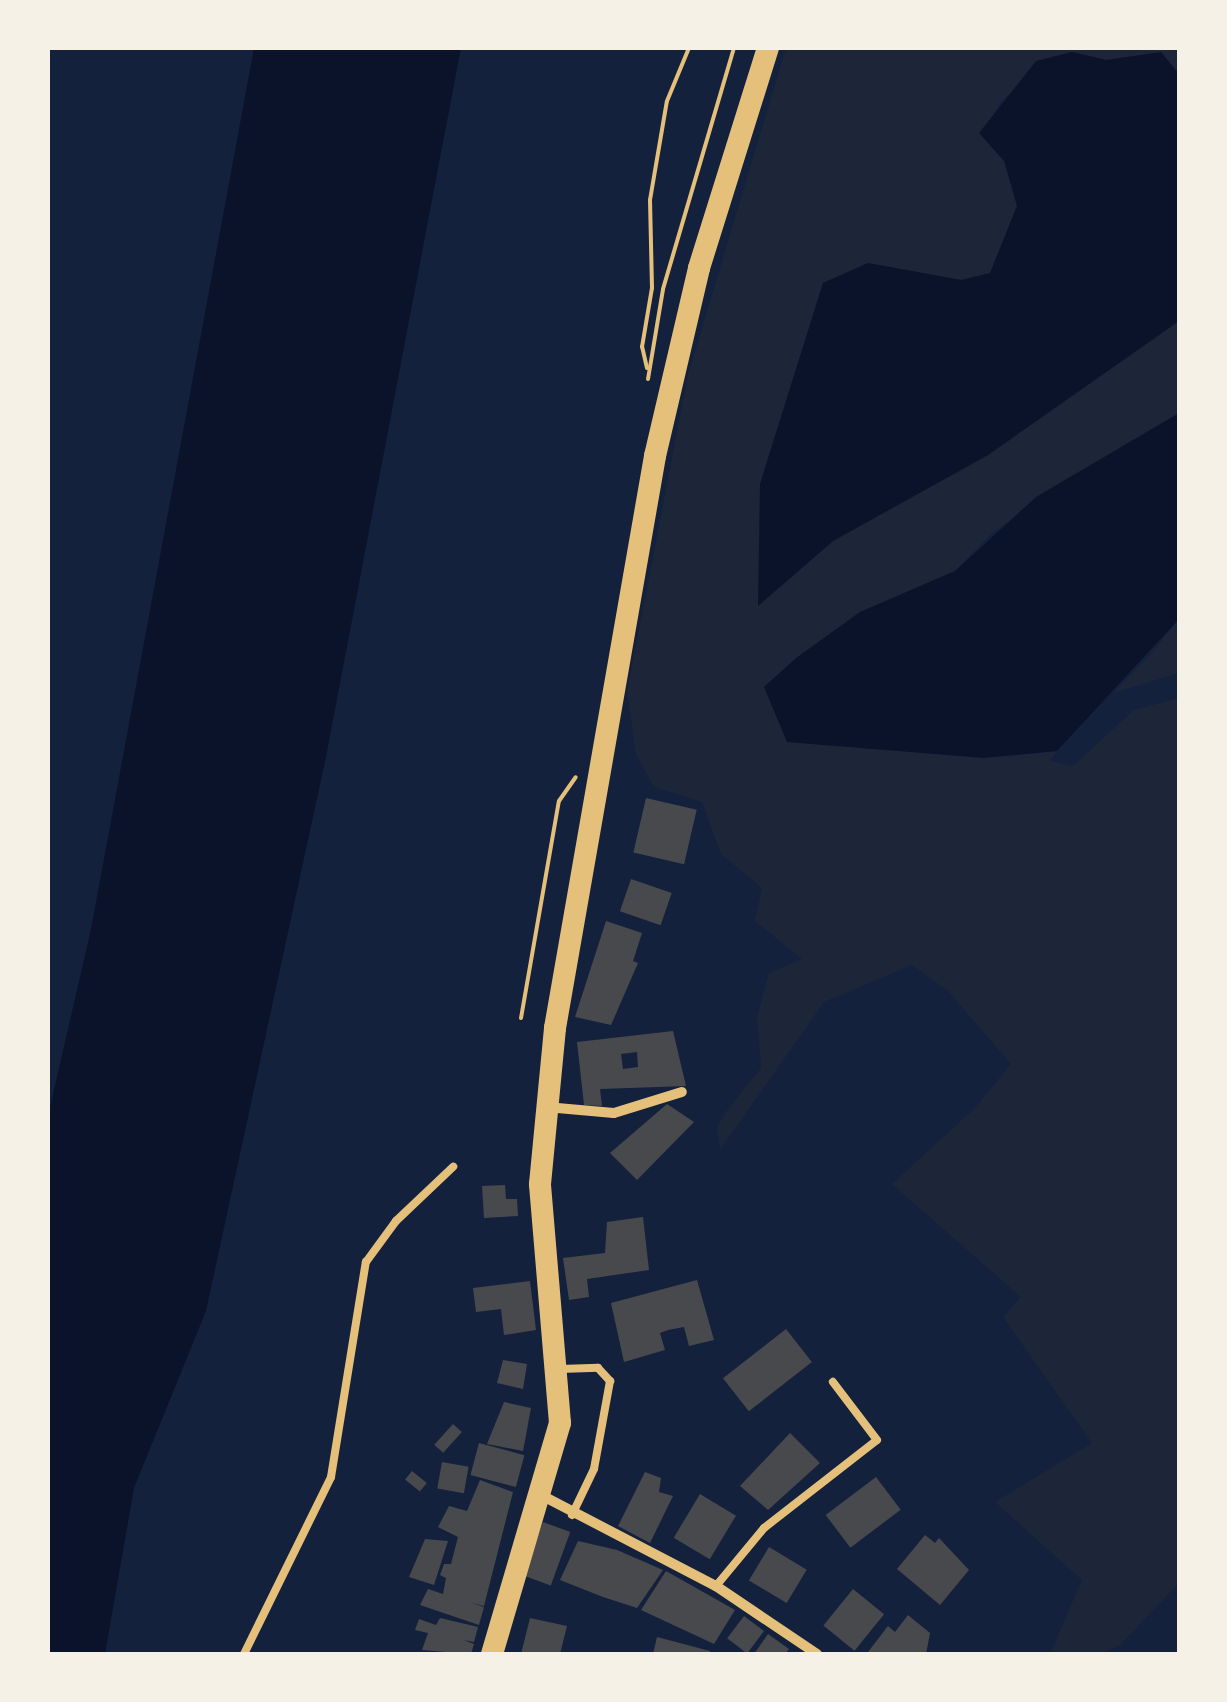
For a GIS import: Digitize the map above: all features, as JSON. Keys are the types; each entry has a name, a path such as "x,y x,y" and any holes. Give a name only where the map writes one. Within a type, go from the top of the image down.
{"main road":[{"path":"492,1654 528,1519 541,1495 560,1423 560,1370 540,1184 545,1107 602,767 670,384 710,227 768,48"}],"street":[{"path":"545,1107 614,1113 682,1092"},
{"path":"541,1495 572,1515 716,1586 817,1654"}],"lane":[{"path":"244,1654 331,1477 366,1262 396,1221 454,1167"},
{"path":"560,1370 598,1368 610,1381 594,1469 572,1515"},
{"path":"716,1586 764,1528 877,1440 833,1382"}],"path":[{"path":"649,373 642,347 652,288 650,200 667,101 689,48"},
{"path":"521,1018 559,802 576,778 602,767"}],"shaded area":[{"path":"254,48 461,48 326,757 206,1311 134,1488 105,1654 48,1654 48,1116 91,929"},
{"path":"786,48 1179,48 1179,74 1161,53 1106,60 1072,52 1002,100 993,115 1017,206 990,273 961,280 868,263 823,283 760,484 759,605 833,541 988,455 1179,321 1179,413 993,532 955,571 860,612 764,687 983,758 1057,751 1050,761 1073,766 1134,710 1179,698 1179,1583 1120,1645 1101,1654 1050,1654 1082,1580 995,1502 1092,1443 1003,1317 1021,1297 892,1184 974,1109 1011,1064 948,991 912,965 824,1002 720,1150 717,1128 761,1068 757,1017 769,973 802,959 755,921 762,888 721,854 702,802 654,787 636,754 627,692 688,375"},
{"path":"1072,52 1106,60 1161,52 1179,74 1179,321 988,455 833,541 758,606 760,484 823,283 868,263 961,280 990,273 1017,206 1004,161 979,133 1036,61"},
{"path":"1179,413 1179,619 1057,751 983,758 787,742 764,687 796,658 860,612 955,571 1036,497"},
{"path":"1179,619 1179,673 1113,693 1150,655"}],"building":[{"path":"646,798 697,810 684,864 633,853"},
{"path":"631,879 672,893 661,925 620,911"},
{"path":"606,921 642,933 633,961 638,963 611,1025 575,1017"},
{"path":"673,1031 686,1086 600,1089 602,1106 584,1105 577,1042","holes":["637,1052 638,1067 623,1069 621,1054"]},
{"path":"667,1104 694,1122 637,1180 610,1153"},
{"path":"505,1185 506,1199 517,1199 518,1216 484,1218 482,1186"},
{"path":"643,1217 649,1270 587,1279 589,1297 569,1300 563,1258 605,1253 607,1222"},
{"path":"697,1280 714,1340 689,1346 684,1327 668,1330 660,1333 665,1350 624,1362 611,1303"},
{"path":"530,1281 536,1330 504,1335 501,1309 476,1312 473,1288"},
{"path":"786,1329 812,1362 749,1411 723,1378"},
{"path":"503,1360 527,1364 523,1389 497,1383"},
{"path":"504,1402 531,1408 523,1451 487,1444"},
{"path":"453,1424 462,1432 443,1453 434,1445"},
{"path":"790,1433 820,1463 768,1510 740,1486"},
{"path":"479,1443 524,1455 516,1487 470,1475"},
{"path":"442,1462 469,1467 464,1493 437,1489"},
{"path":"412,1471 427,1483 420,1492 405,1480"},
{"path":"645,1472 661,1478 659,1492 673,1496 650,1543 618,1526"},
{"path":"876,1477 901,1510 850,1548 826,1515"},
{"path":"480,1480 513,1492 484,1606 472,1603 484,1607 479,1625 420,1605 428,1589 443,1594 446,1578 440,1575 444,1564 451,1564 458,1537 438,1527 449,1506 467,1511"},
{"path":"700,1494 736,1516 710,1559 674,1538"},
{"path":"543,1522 570,1532 551,1585 524,1576"},
{"path":"925,1535 935,1543 939,1538 969,1570 940,1605 897,1569"},
{"path":"425,1539 448,1541 434,1585 409,1577"},
{"path":"578,1541 617,1550 663,1570 637,1608 603,1597 560,1580"},
{"path":"769,1547 807,1570 787,1603 749,1580"},
{"path":"666,1571 735,1610 714,1644 641,1610"},
{"path":"853,1589 884,1614 855,1651 823,1626"},
{"path":"908,1615 930,1633 926,1654 868,1652 888,1626 895,1632"},
{"path":"744,1616 764,1631 747,1653 727,1638"},
{"path":"440,1618 478,1627 474,1642 464,1640 474,1644 471,1654 422,1650 428,1633 415,1630 419,1619 436,1625"},
{"path":"530,1618 567,1626 560,1654 521,1654"},
{"path":"768,1634 789,1649 785,1654 754,1654"},
{"path":"657,1637 710,1651 710,1654 653,1654"}]}
